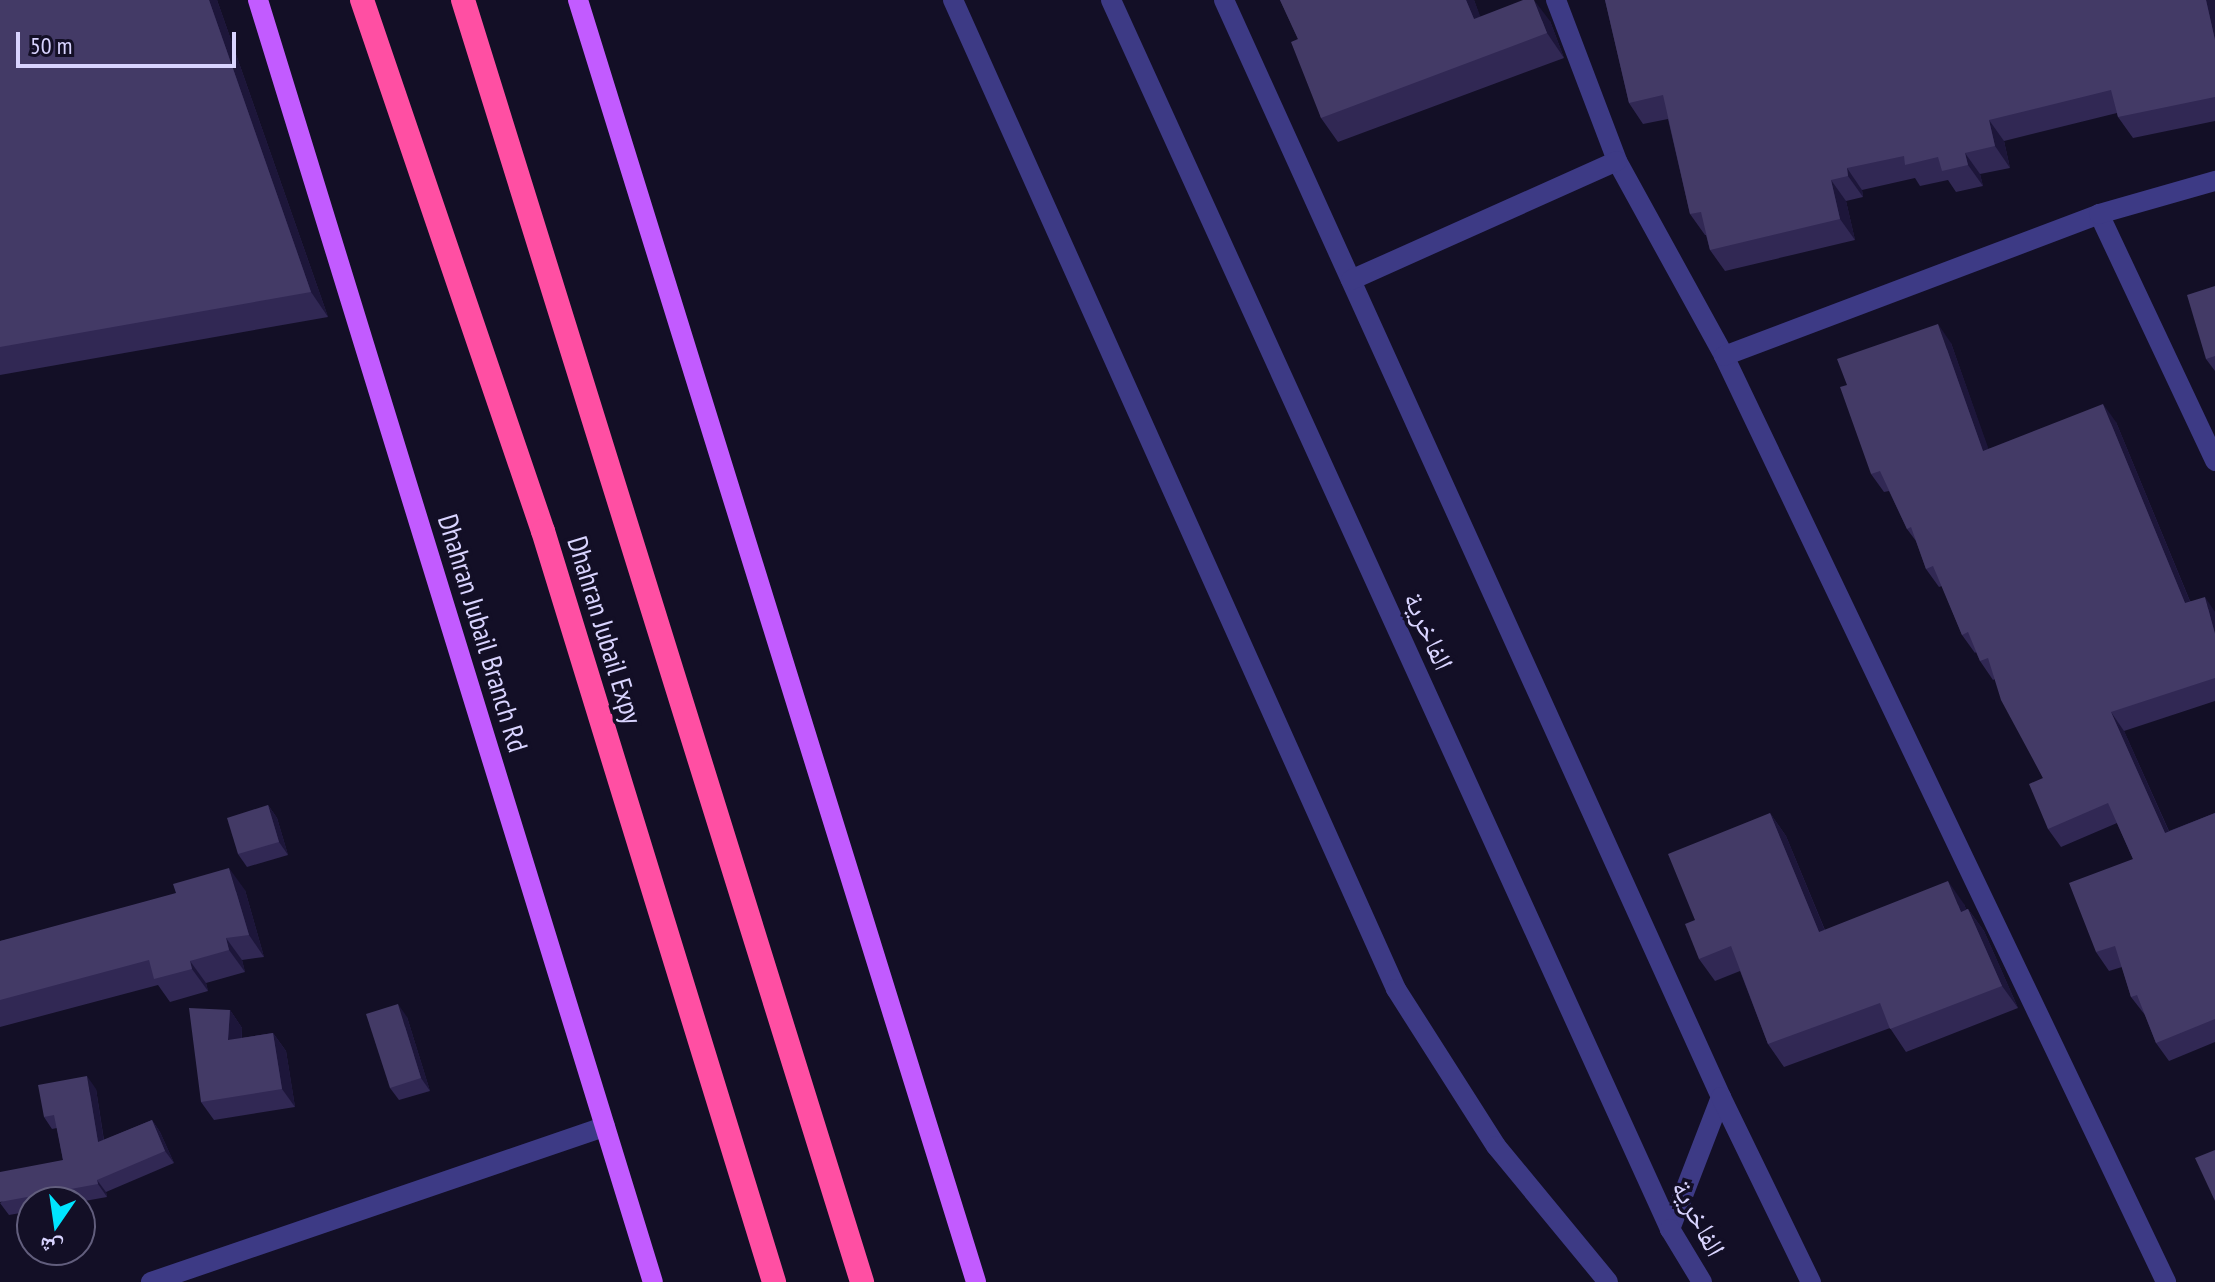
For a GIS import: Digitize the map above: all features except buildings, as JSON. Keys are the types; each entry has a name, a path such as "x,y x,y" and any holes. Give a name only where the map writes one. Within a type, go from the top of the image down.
{"highway":[{"name":"Dhahran Jubail Expy","path":"362,0 543,531 774,1282"},
{"name":"Dhahran Jubail Expy","path":"463,0 862,1282"}],"main road":[{"name":"Dhahran Jubail Branch Rd","path":"258,0 653,1282"},
{"path":"578,0 976,1282"}],"street":[{"path":"953,0 1396,989 1496,1146 1608,1282"},
{"name":"الفاخرية","path":"1111,0 1670,1229 1702,1282"},
{"path":"1224,0 1721,1097 1811,1282"},
{"path":"1556,0 1617,161 1724,356 2166,1282"},
{"path":"1351,280 1617,161"},
{"path":"1724,356 2099,214 2215,181"},
{"path":"2099,214 2215,461"},
{"path":"1670,1229 1721,1097"},
{"path":"151,1282 605,1127"}]}
